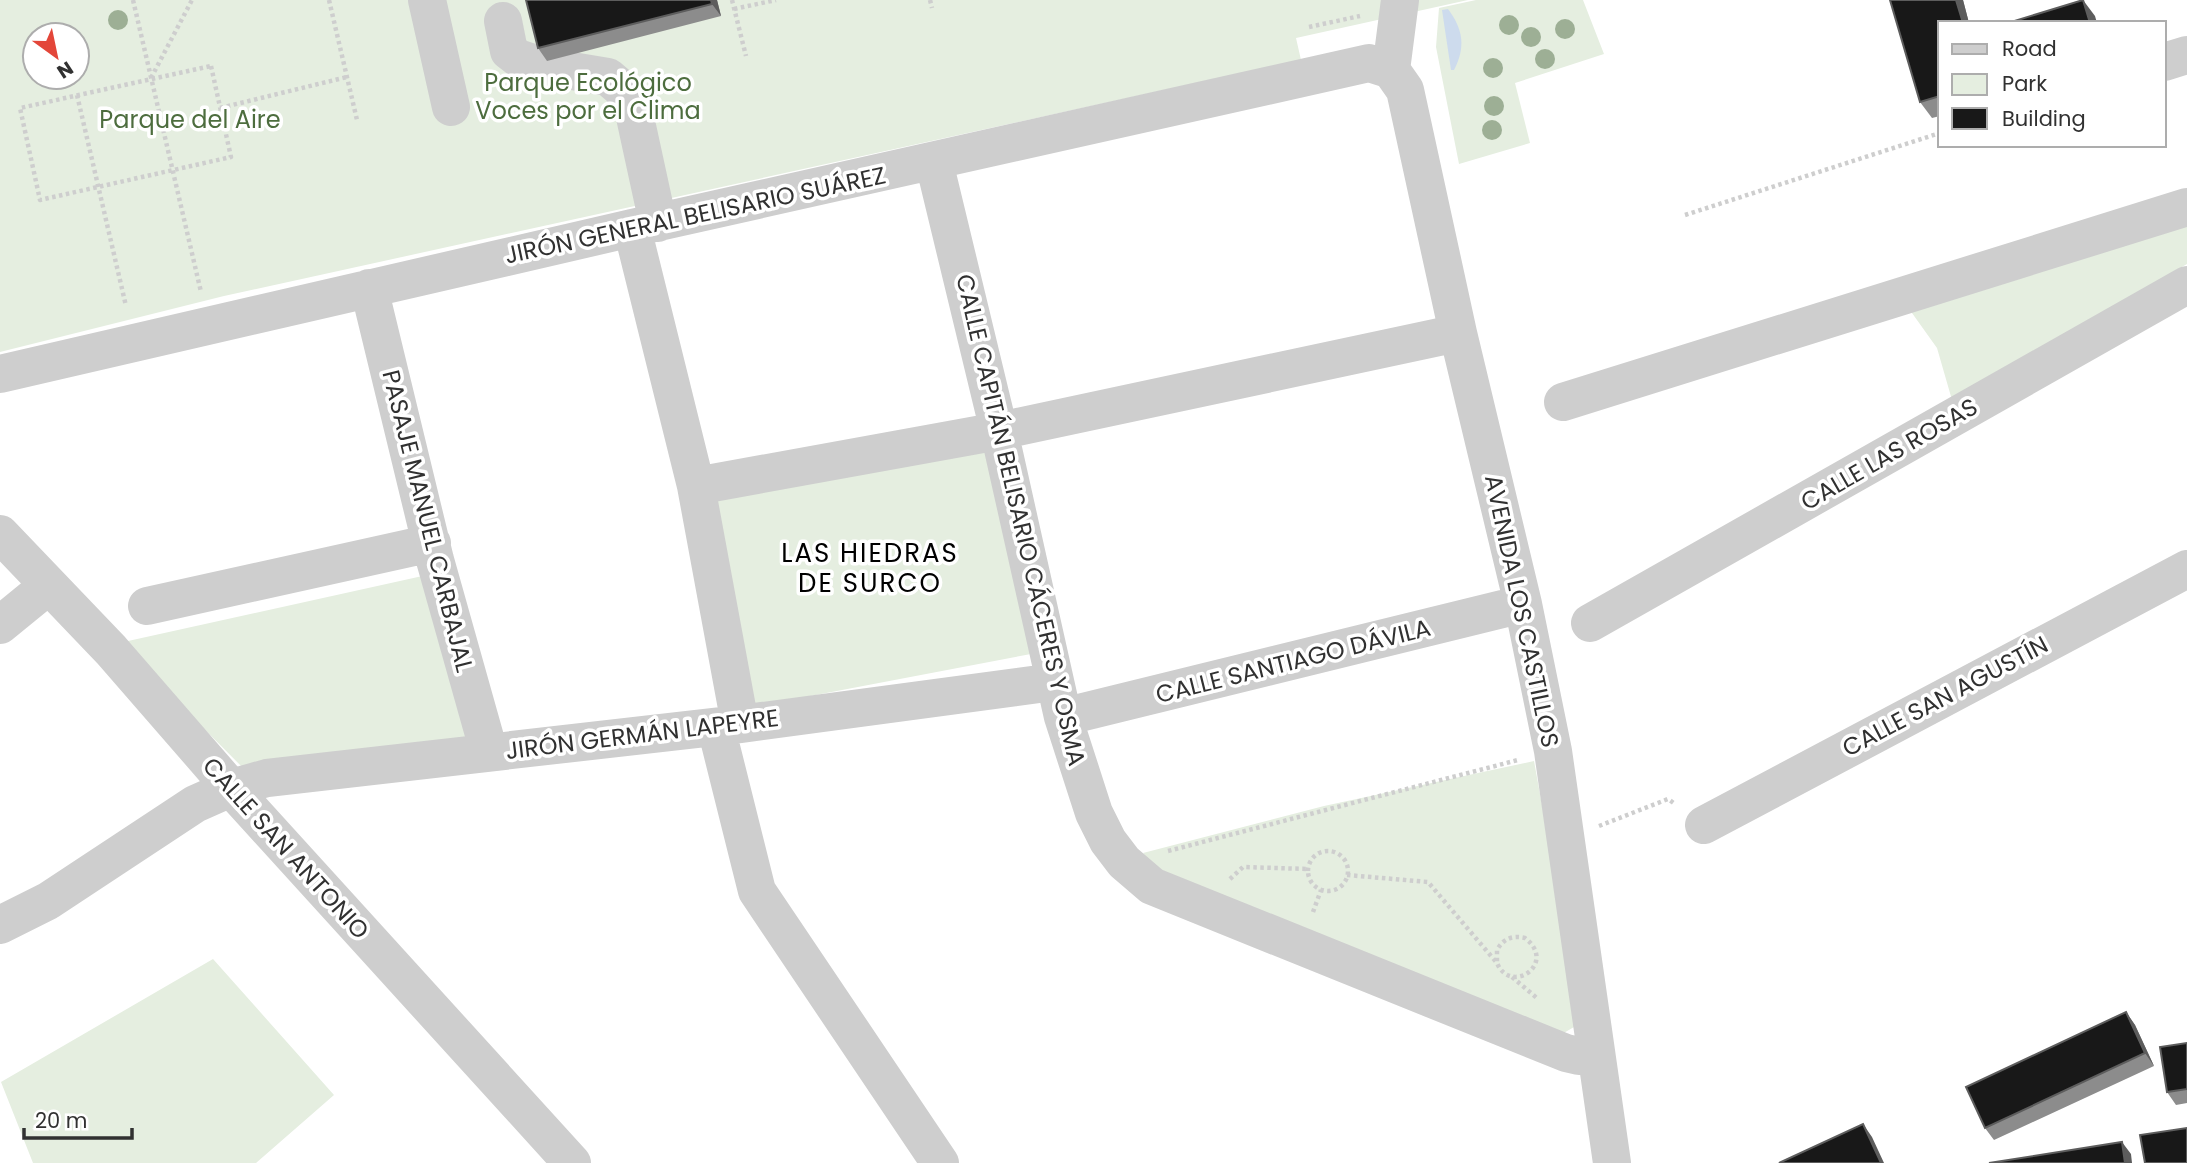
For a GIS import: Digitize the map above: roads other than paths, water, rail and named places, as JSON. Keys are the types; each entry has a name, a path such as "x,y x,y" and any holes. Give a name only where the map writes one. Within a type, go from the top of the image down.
{"street":[{"path":"427,0 452,107"},
{"path":"1391,69 1400,0"},
{"path":"503,21 509,51 518,58 542,66 608,76 621,88 631,104 635,117 645,225 696,486 728,725 757,891 940,1163"},
{"path":"2166,61 2187,55"},
{"name":"JIRÓN GENERAL BELISARIO SUÁREZ","path":"0,374 645,225 1369,63 1391,69"},
{"name":"AVENIDA LOS CASTILLOS","path":"1391,69 1405,90 1458,333 1523,604 1553,751 1612,1163"},
{"name":"CALLE CAPITÁN BELISARIO CÁCERES Y OSMA","path":"934,162 999,431 1058,699 1094,813 1108,841 1124,862 1152,886 1566,1053 1579,1056 1595,1052"},
{"path":"1563,402 2187,207"},
{"name":"CALLE LAS ROSAS","path":"1590,623 2187,285"},
{"name":"PASAJE MANUEL CARBAJAL","path":"369,288 432,543 489,752"},
{"path":"696,486 999,431 1458,333"},
{"name":"CALLE SAN ANTONIO","path":"0,534 120,660 231,788 572,1163"},
{"path":"147,606 432,543"},
{"name":"CALLE SAN AGUSTÍN","path":"1704,825 2187,569"},
{"path":"0,625 49,584"},
{"name":"CALLE SANTIAGO DÁVILA","path":"1058,699 1523,604"},
{"name":"JIRÓN GERMÁN LAPEYRE","path":"0,925 48,901 195,804 231,788 267,778 728,725 1058,699"}],"water":[{"path":"1448,9 1461,38 1460,54 1454,70 1451,70 1442,10"}],"district":[{"name":"LAS HIEDRAS DE SURCO","path":"870,568"}],"park label":[{"name":"Parque Ecológico Voces por el Clima","path":"588,96"},
{"name":"Parque del Aire","path":"190,119"}]}
